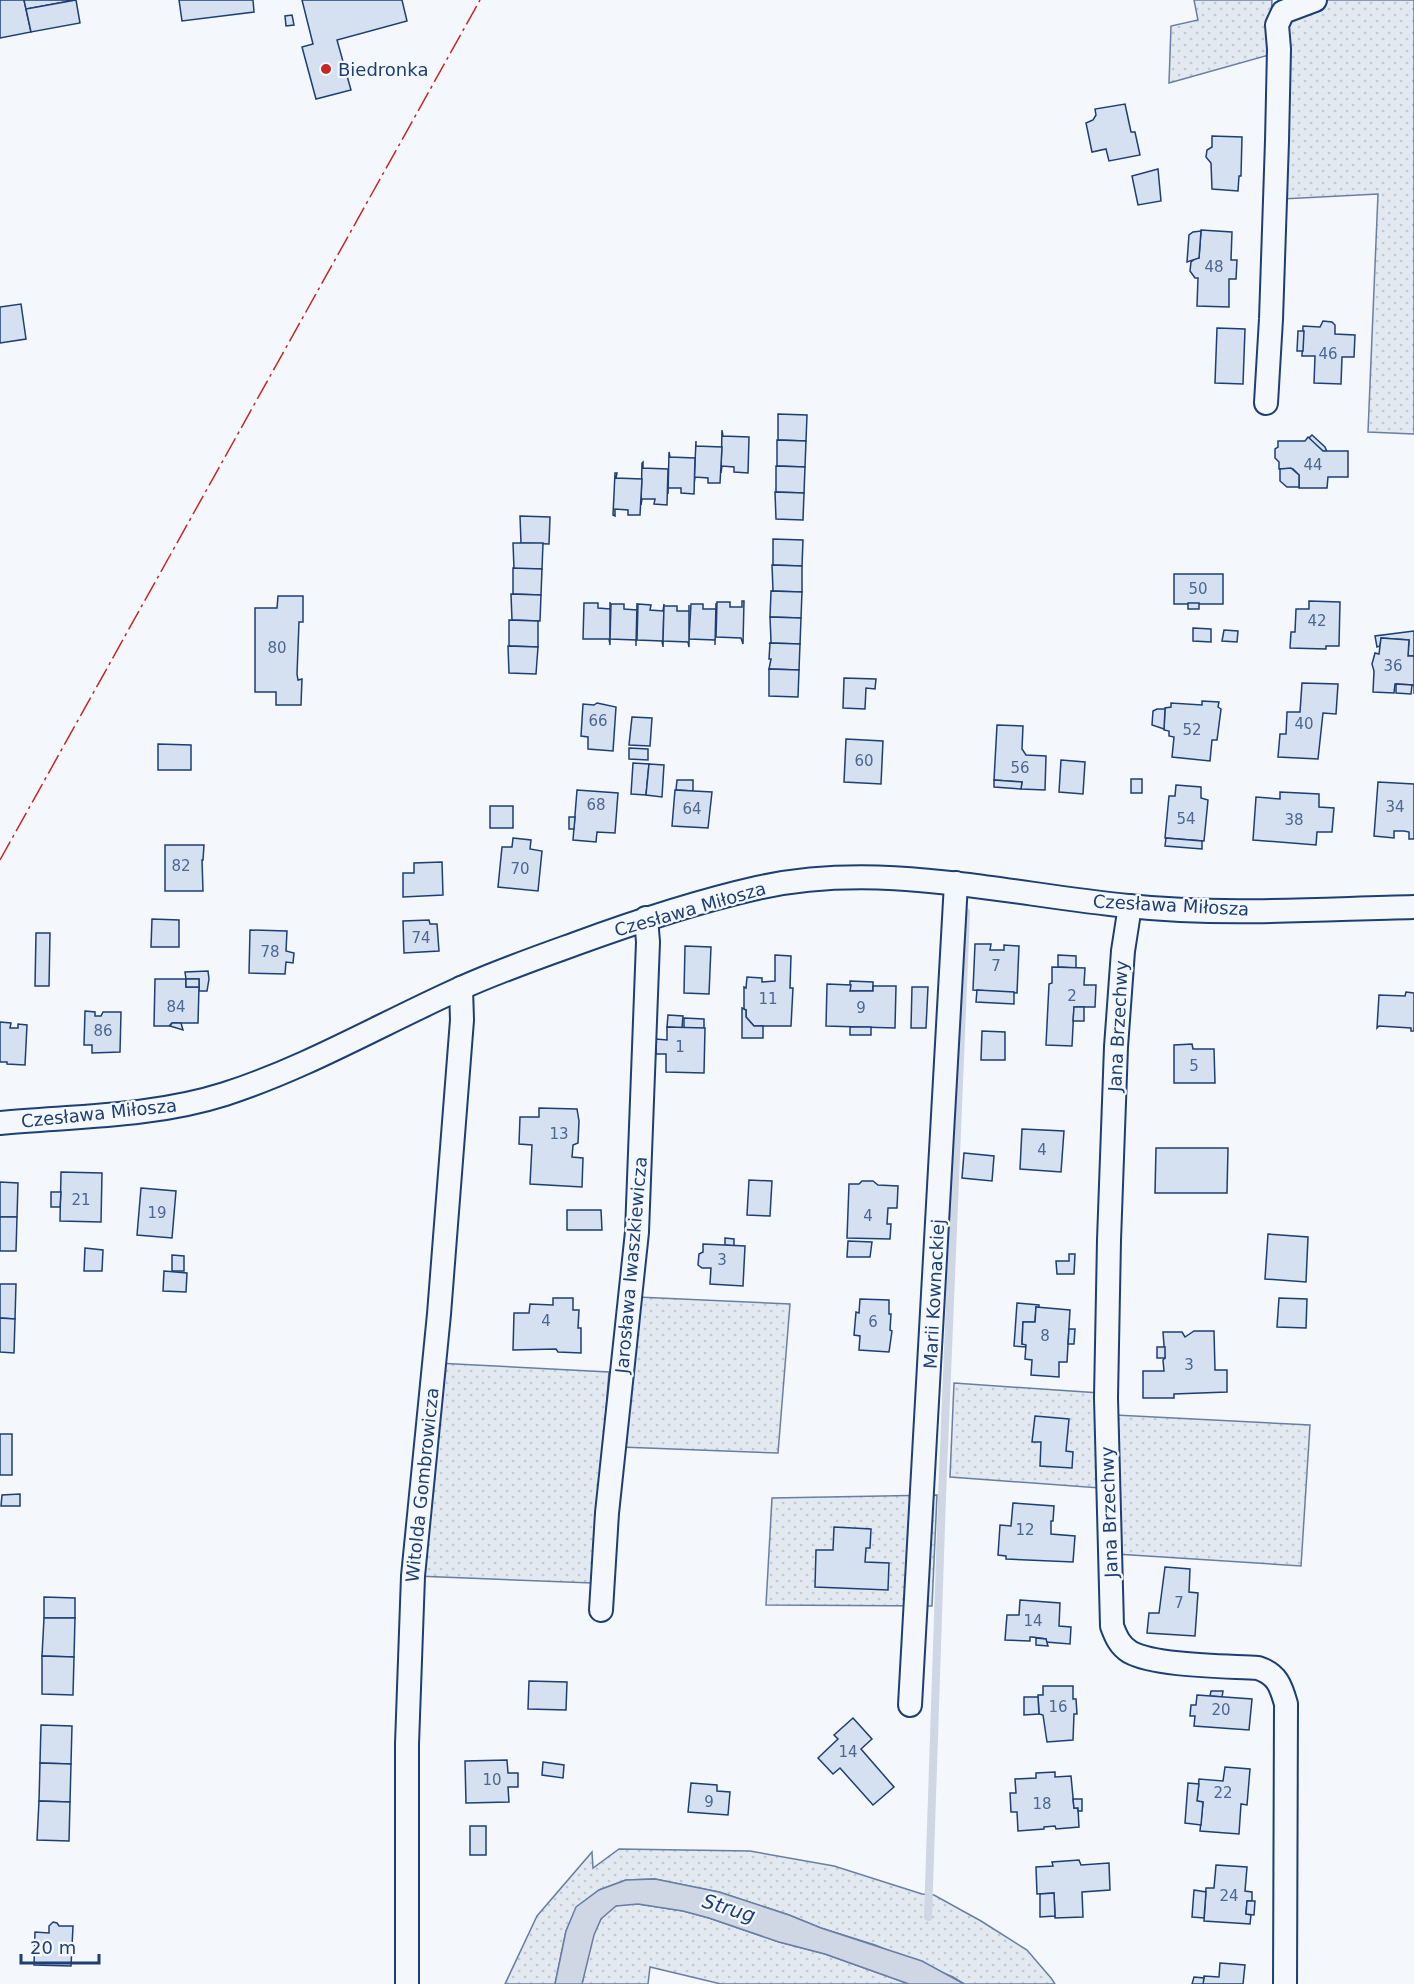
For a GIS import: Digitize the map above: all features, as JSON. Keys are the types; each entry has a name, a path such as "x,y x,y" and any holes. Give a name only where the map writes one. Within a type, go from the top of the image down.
{"street":[{"path":"1266,403 1277,153 1279,49 1277,25 1283,12 1315,0"},
{"name":"Czesława Miłosza","path":"0,1123 129,1113 225,1094 294,1066 461,988 546,954 646,918 759,887 861,877 985,886 1130,906 1217,910 1414,907"},
{"name":"Marii Kownackiej","path":"910,1705 956,884"},
{"name":"Jana Brzechwy","path":"1130,906 1123,951 1116,1047 1109,1252 1106,1398 1112,1626 1118,1641 1128,1651 1141,1657 1158,1661 1258,1668 1268,1671 1277,1678 1280,1684 1286,1704 1285,1984"},
{"name":"Jarosława Iwaszkiewicza","path":"601,1610 607,1512 637,1232 648,942 646,918"},
{"name":"Witolda Gombrowicza","path":"407,1984 407,1744 413,1576 439,1314 462,1020 461,988"}],"shaded area":[{"path":"1194,0 1272,0 1269,55 1169,83 1171,26 1198,20"},
{"path":"1327,0 1414,0 1414,434 1368,432 1378,194 1282,199 1288,20 1299,8"},
{"path":"637,1297 790,1304 778,1453 621,1447"},
{"path":"436,1363 609,1372 592,1583 416,1576"},
{"path":"954,1383 1100,1393 1100,1488 950,1477"},
{"path":"1115,1415 1310,1425 1301,1566 1116,1554"},
{"path":"937,1495 932,1606 766,1605 772,1498"},
{"path":"619,1849 750,1851 834,1866 922,1894 934,1895 1027,1950 1055,1984 964,1984 953,1977 875,1945 789,1915 719,1892 655,1879 626,1880 599,1890 577,1907 566,1931 555,1984 505,1984 537,1916 592,1852 593,1868"},
{"path":"638,1904 683,1911 709,1918 779,1942 825,1954 909,1984 721,1984 650,1967 648,1984 582,1984 591,1941 600,1921 616,1906"}],"water":[{"name":"Strug","path":"655,1879 719,1892 789,1915 821,1928 922,1961 964,1984 909,1984 825,1954 779,1942 709,1918 683,1911 638,1904 616,1906 601,1919 594,1935 582,1984 555,1984 566,1931 576,1907 599,1890 626,1880"}],"building":[{"path":"0,0 24,0 31,32 0,38"},
{"path":"24,0 75,0 26,9"},
{"path":"76,0 80,23 31,32 26,9"},
{"path":"179,0 253,0 254,12 182,21"},
{"name":"Biedronka","path":"302,0 402,0 407,21 337,40 351,90 316,99 302,47 313,44"},
{"path":"292,15 294,25 286,26 285,16"},
{"path":"1125,104 1131,132 1135,132 1140,155 1109,161 1106,149 1092,152 1086,123 1093,120 1096,115 1095,109"},
{"path":"1212,136 1242,137 1241,176 1239,176 1238,191 1212,189 1211,163 1206,157 1207,150 1212,147"},
{"path":"1158,169 1161,201 1138,205 1132,176"},
{"path":"1201,230 1232,232 1231,260 1237,260 1236,279 1229,279 1229,307 1197,306 1198,278 1195,278 1190,271 1191,262 1199,258"},
{"path":"1201,231 1199,258 1187,262 1189,235"},
{"path":"21,304 26,339 0,343 0,307"},
{"path":"1323,321 1332,322 1335,325 1335,334 1355,335 1354,357 1342,357 1341,384 1314,383 1315,356 1302,356 1303,326 1320,327"},
{"path":"1217,328 1245,329 1243,384 1215,383"},
{"path":"1298,331 1304,331 1303,351 1297,351"},
{"path":"778,414 807,415 806,441 778,440"},
{"path":"722,430 723,436 749,437 748,473 734,472 734,467 722,466 721,473"},
{"path":"1312,435 1325,447 1327,452 1310,440"},
{"path":"1308,437 1323,451 1348,451 1348,477 1328,477 1327,488 1299,488 1299,475 1293,469 1279,469 1279,462 1275,458 1278,441 1305,441"},
{"path":"777,440 806,441 805,467 777,466"},
{"path":"696,441 696,446 722,447 720,483 708,483 708,478 695,477 694,484"},
{"path":"669,452 670,457 695,458 694,494 681,493 681,488 668,488"},
{"path":"643,462 643,468 668,469 667,505 654,504 655,499 642,499 641,505"},
{"path":"776,466 805,467 804,493 776,492"},
{"path":"1291,468 1299,475 1299,487 1287,487 1280,481 1280,469"},
{"path":"615,473 617,473 616,478 642,479 640,515 628,515 628,510 615,509 615,516 613,515"},
{"path":"775,492 804,493 803,520 776,519"},
{"path":"520,516 550,517 549,544 521,543"},
{"path":"773,539 803,540 802,566 772,565"},
{"path":"513,543 543,543 542,569 514,569"},
{"path":"772,565 802,566 802,592 771,591 773,591"},
{"path":"513,568 542,569 541,595 513,594"},
{"path":"1174,574 1223,574 1223,604 1174,604"},
{"path":"771,591 802,592 801,618 770,617"},
{"path":"511,594 541,595 540,621 512,620"},
{"path":"278,596 303,596 303,622 299,622 297,674 298,680 302,679 301,705 276,705 276,692 255,692 255,608 277,608"},
{"path":"742,601 744,601 743,644 741,638 716,637 717,602 730,602 730,607 742,607"},
{"path":"1309,601 1340,602 1339,646 1326,646 1326,649 1290,648 1291,632 1295,632 1296,609 1309,609"},
{"path":"584,603 598,603 598,608 610,609 610,645 609,639 583,639"},
{"path":"1188,603 1199,603 1199,609 1188,609"},
{"path":"611,604 624,604 624,609 637,610 636,646 636,640 610,639"},
{"path":"638,604 651,605 650,610 663,611 664,604 663,647 662,641 637,640"},
{"path":"691,604 703,604 703,609 716,609 715,645 715,640 689,639"},
{"path":"664,606 677,606 677,611 689,611 689,647 688,642 663,641"},
{"path":"770,617 801,618 800,644 770,643"},
{"path":"509,620 538,621 538,647 509,646"},
{"path":"1193,628 1211,629 1211,642 1193,641"},
{"path":"1224,630 1238,631 1237,642 1222,641"},
{"path":"1414,631 1414,656 1408,656 1409,640 1381,638 1380,646 1377,647 1375,636"},
{"path":"1381,638 1409,640 1408,656 1414,656 1414,685 1395,684 1394,693 1373,692 1372,664 1375,653 1379,654"},
{"path":"770,643 800,644 799,670 769,669"},
{"path":"508,646 538,647 536,674 509,673"},
{"path":"769,669 799,670 798,697 769,696"},
{"path":"844,678 876,679 875,689 866,688 865,709 843,708"},
{"path":"1302,683 1338,684 1336,714 1323,713 1318,759 1278,757 1280,734 1286,734 1287,712 1300,712"},
{"path":"1396,684 1412,685 1411,694 1396,693"},
{"path":"1202,701 1219,702 1218,707 1221,709 1217,740 1212,740 1210,761 1172,757 1174,737 1169,736 1169,731 1164,730 1165,708 1171,707 1171,703 1202,705"},
{"path":"597,703 616,707 613,751 588,749 588,737 581,736 583,704"},
{"path":"1165,709 1164,729 1152,725 1153,711"},
{"path":"632,717 652,718 650,746 629,745"},
{"path":"997,725 1023,726 1022,749 1026,755 1046,756 1045,790 1021,789 1022,782 994,780"},
{"path":"846,739 883,741 881,784 844,782"},
{"path":"158,744 191,745 191,770 158,770"},
{"path":"629,748 648,749 648,760 629,759"},
{"path":"1061,760 1085,762 1083,794 1059,792"},
{"path":"633,763 649,764 646,795 631,794"},
{"path":"649,764 664,765 662,797 646,795"},
{"path":"1131,779 1142,779 1142,793 1131,793"},
{"path":"677,780 693,780 693,791 676,790"},
{"path":"994,780 1022,782 1021,789 994,787"},
{"path":"1378,782 1414,784 1414,839 1409,839 1409,832 1404,831 1394,831 1394,838 1374,836"},
{"path":"1176,785 1201,787 1201,798 1208,800 1204,841 1165,838 1169,796 1175,796"},
{"path":"577,790 618,793 615,833 597,832 596,842 573,840"},
{"path":"675,790 712,792 708,828 672,826"},
{"path":"1280,792 1319,794 1319,807 1334,808 1332,832 1317,832 1316,845 1253,840 1256,797 1280,799"},
{"path":"490,806 513,806 513,828 490,828"},
{"path":"569,817 575,817 574,829 569,829"},
{"path":"513,838 531,840 530,849 542,851 538,891 498,887 502,847 512,847"},
{"path":"1166,838 1202,841 1202,849 1165,846"},
{"path":"165,845 204,845 203,891 165,891"},
{"path":"442,862 443,895 403,897 403,873 414,873 414,863"},
{"path":"152,919 179,920 179,947 151,947"},
{"path":"429,920 430,924 437,924 439,951 404,953 403,921"},
{"path":"250,930 287,931 286,951 294,953 293,963 286,962 285,974 249,973"},
{"path":"36,933 50,933 49,986 35,986"},
{"path":"975,944 991,944 990,950 1004,950 1004,945 1019,946 1017,993 973,990"},
{"path":"685,946 711,947 709,994 684,993"},
{"path":"775,955 791,956 790,988 793,988 791,1026 754,1026 746,1017 746,1010 744,1010 744,987 746,988 747,977 762,978 762,982 775,981"},
{"path":"1058,955 1076,956 1076,968 1058,967"},
{"path":"1052,967 1085,968 1084,985 1096,985 1095,1007 1074,1007 1072,1046 1046,1045"},
{"path":"208,971 207,991 199,991 199,979 186,979 185,972"},
{"path":"155,979 186,979 186,987 199,987 198,1023 154,1026"},
{"path":"186,979 199,979 199,987 186,987"},
{"path":"850,981 873,982 873,991 850,991"},
{"path":"827,984 851,985 850,991 873,991 873,986 896,986 895,1028 826,1026"},
{"path":"912,987 928,987 926,1028 911,1028"},
{"path":"977,990 1014,992 1014,1004 976,1002"},
{"path":"1406,992 1414,993 1414,1031 1411,1031 1411,1028 1379,1026 1377,1028 1379,995 1405,996"},
{"path":"1074,1007 1084,1007 1084,1021 1073,1021"},
{"path":"742,1008 746,1010 746,1017 754,1026 763,1026 763,1038 742,1038"},
{"path":"85,1011 95,1012 95,1016 101,1016 103,1012 121,1012 120,1052 92,1053 92,1045 84,1045"},
{"path":"668,1015 683,1016 682,1028 667,1027"},
{"path":"684,1018 704,1019 704,1029 684,1028"},
{"path":"0,1022 11,1023 10,1028 18,1028 18,1024 27,1025 25,1065 0,1062"},
{"path":"172,1023 181,1023 183,1030 170,1026"},
{"path":"667,1027 705,1028 704,1073 666,1072 666,1054 656,1054 656,1039 667,1040"},
{"path":"850,1027 871,1027 871,1035 850,1035"},
{"path":"982,1031 1005,1032 1005,1060 981,1060"},
{"path":"1192,1044 1193,1049 1214,1049 1215,1083 1174,1083 1174,1045"},
{"path":"539,1108 577,1109 578,1143 573,1145 572,1157 583,1158 582,1187 530,1184 532,1145 519,1144 520,1117 539,1117"},
{"path":"1022,1129 1064,1131 1061,1172 1020,1169"},
{"path":"1156,1148 1228,1148 1227,1193 1155,1193"},
{"path":"964,1153 994,1156 992,1181 962,1178"},
{"path":"61,1172 102,1173 101,1222 60,1221"},
{"path":"749,1180 772,1181 770,1216 747,1215"},
{"path":"862,1181 898,1186 897,1208 888,1208 887,1224 891,1224 890,1239 847,1238 849,1184 859,1184"},
{"path":"0,1182 18,1183 17,1217 0,1217"},
{"path":"141,1188 176,1191 172,1238 137,1235"},
{"path":"51,1192 61,1192 60,1207 51,1207"},
{"path":"567,1210 601,1210 602,1230 567,1230"},
{"path":"0,1217 17,1217 16,1251 0,1251"},
{"path":"1268,1234 1308,1237 1306,1282 1265,1279"},
{"path":"725,1238 734,1239 734,1246 725,1245"},
{"path":"848,1241 872,1242 870,1257 847,1257"},
{"path":"703,1244 745,1246 743,1286 710,1284 711,1268 702,1268 698,1265 699,1254 703,1252"},
{"path":"85,1248 103,1250 102,1271 84,1271"},
{"path":"1069,1254 1075,1254 1074,1274 1057,1274 1056,1261 1069,1261"},
{"path":"172,1255 184,1256 184,1271 172,1271"},
{"path":"164,1271 187,1273 186,1292 163,1291"},
{"path":"0,1284 16,1284 15,1319 0,1318"},
{"path":"553,1298 573,1298 573,1310 579,1310 578,1328 581,1328 581,1353 558,1352 556,1349 513,1350 514,1313 529,1313 530,1304 553,1305"},
{"path":"1279,1298 1307,1299 1306,1328 1277,1327"},
{"path":"860,1299 889,1300 890,1330 892,1331 889,1352 859,1350 860,1336 854,1335 856,1312 859,1313"},
{"path":"1017,1303 1039,1305 1039,1308 1036,1307 1035,1322 1023,1322 1022,1344 1026,1344 1026,1347 1014,1346"},
{"path":"1036,1307 1070,1310 1067,1362 1059,1362 1059,1377 1031,1375 1032,1360 1025,1359 1026,1345 1022,1344 1023,1322 1035,1322"},
{"path":"0,1318 15,1319 14,1353 0,1352"},
{"path":"1069,1329 1075,1329 1074,1344 1068,1344"},
{"path":"1194,1331 1214,1331 1215,1370 1227,1370 1227,1392 1174,1394 1174,1398 1143,1398 1143,1371 1164,1371 1163,1332 1182,1332 1185,1337"},
{"path":"1157,1347 1165,1347 1165,1358 1157,1358"},
{"path":"1035,1416 1069,1419 1066,1451 1073,1452 1072,1468 1040,1466 1041,1442 1032,1442"},
{"path":"0,1434 12,1434 12,1475 0,1475"},
{"path":"20,1494 20,1506 1,1506 2,1495"},
{"path":"1013,1503 1054,1506 1051,1534 1075,1536 1073,1562 1006,1559 1006,1556 998,1555 1000,1525 1011,1526"},
{"path":"834,1527 871,1529 870,1548 866,1548 865,1562 889,1563 888,1590 815,1587 816,1550 833,1550"},
{"path":"1165,1567 1190,1569 1189,1592 1198,1593 1195,1636 1147,1633 1149,1613 1159,1613"},
{"path":"44,1597 75,1598 75,1618 44,1618"},
{"path":"1020,1600 1060,1603 1059,1626 1071,1627 1070,1644 1046,1642 1046,1639 1032,1637 1030,1641 1005,1640 1007,1615 1019,1615"},
{"path":"44,1618 75,1618 74,1657 42,1656"},
{"path":"1036,1638 1046,1639 1048,1646 1036,1645"},
{"path":"42,1656 74,1657 73,1695 42,1694"},
{"path":"529,1681 567,1682 566,1710 528,1709"},
{"path":"1043,1686 1073,1686 1073,1699 1076,1699 1077,1714 1074,1714 1073,1740 1047,1742 1043,1715 1039,1714 1038,1695 1043,1695"},
{"path":"1211,1691 1223,1691 1222,1697 1210,1696"},
{"path":"1197,1695 1252,1699 1249,1730 1194,1726 1195,1716 1190,1716 1191,1705 1196,1705"},
{"path":"1024,1697 1038,1697 1039,1714 1024,1715"},
{"path":"853,1718 872,1739 861,1749 894,1787 873,1805 840,1768 833,1774 818,1758 838,1739 834,1735"},
{"path":"41,1725 72,1726 71,1764 40,1763"},
{"path":"507,1760 508,1773 518,1773 518,1787 508,1787 509,1802 466,1803 465,1761"},
{"path":"543,1762 564,1765 563,1778 542,1775"},
{"path":"40,1763 71,1764 70,1802 39,1801"},
{"path":"1225,1767 1250,1769 1247,1805 1241,1804 1239,1834 1200,1831 1203,1802 1197,1801 1199,1779 1223,1781"},
{"path":"1055,1772 1055,1777 1071,1776 1074,1808 1078,1808 1079,1827 1056,1829 1055,1826 1018,1831 1017,1812 1011,1812 1010,1793 1016,1793 1015,1779 1036,1778 1036,1773"},
{"path":"691,1783 717,1785 717,1791 730,1792 728,1815 688,1812"},
{"path":"1188,1783 1199,1784 1197,1801 1203,1802 1201,1825 1185,1823"},
{"path":"1073,1799 1082,1799 1082,1811 1074,1808"},
{"path":"39,1801 70,1802 69,1841 37,1840"},
{"path":"470,1826 486,1826 486,1855 470,1855"},
{"path":"1079,1860 1081,1865 1109,1863 1110,1890 1082,1892 1083,1917 1055,1918 1054,1893 1037,1894 1036,1867 1053,1866 1052,1862"},
{"path":"1216,1865 1247,1867 1245,1891 1252,1892 1252,1901 1247,1901 1246,1914 1251,1915 1250,1924 1204,1921 1206,1888 1214,1888"},
{"path":"1194,1890 1206,1892 1204,1918 1192,1917"},
{"path":"1054,1893 1055,1916 1040,1917 1040,1894"},
{"path":"1247,1901 1255,1901 1254,1915 1246,1914"},
{"path":"53,1922 59,1926 73,1926 71,1966 34,1965 35,1932 49,1933 49,1926"},
{"path":"1220,1963 1245,1965 1243,1984 1203,1984 1204,1976 1219,1977"},
{"path":"1194,1977 1204,1978 1203,1984 1192,1984"}],"waterway":[{"path":"928,1917 942,1496 966,912"}],"power":[{"path":"0,860 480,0"}],"place":[{"name":"Biedronka","path":"326,69"}]}
